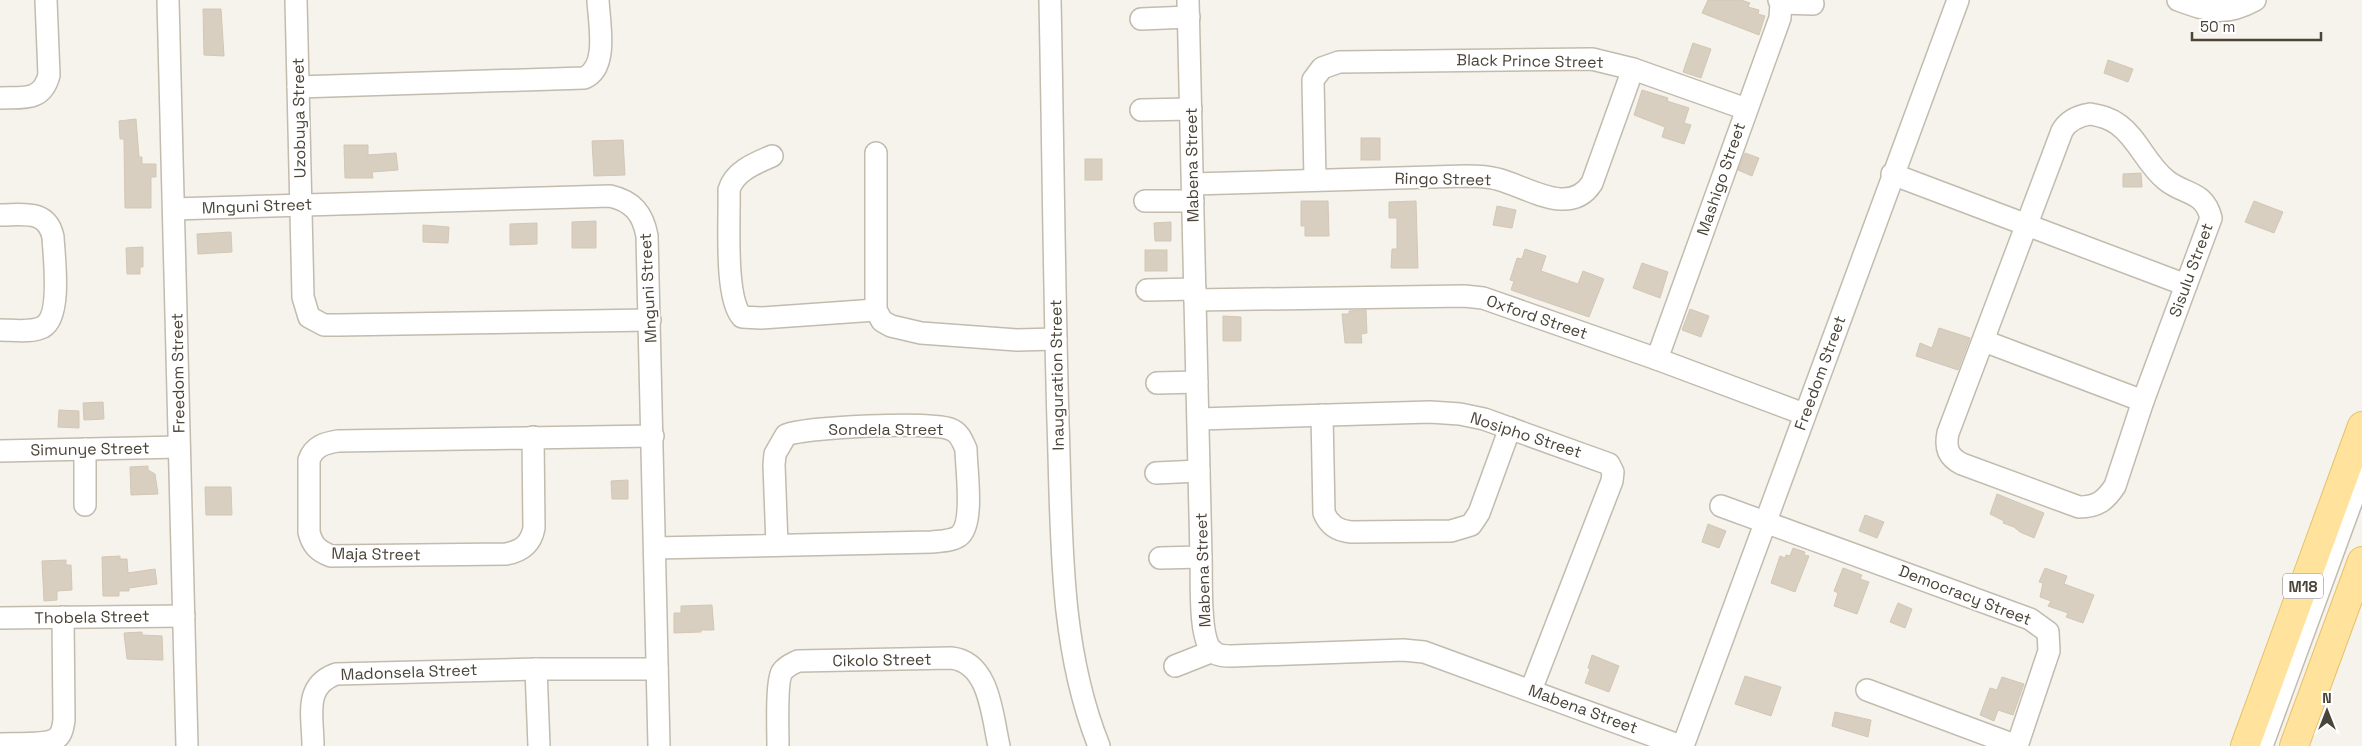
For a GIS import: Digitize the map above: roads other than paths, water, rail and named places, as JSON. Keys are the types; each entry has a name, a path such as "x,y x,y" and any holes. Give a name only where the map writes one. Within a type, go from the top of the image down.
{"main road":[{"name":"M18","path":"2244,746 2362,426"},
{"name":"M18","path":"2294,746 2362,561"}],"street":[{"path":"0,98 35,96 43,91 47,83 49,75 46,0"},
{"name":"Freedom Street","path":"168,0 187,746"},
{"name":"Uzobuya Street","path":"296,0 304,306 309,317 315,322 324,325 650,320"},
{"path":"298,87 584,78 595,71 600,59 598,0"},
{"name":"Inauguration Street","path":"1050,0 1062,553 1067,613 1078,678 1099,746"},
{"name":"Freedom Street","path":"1682,746 1767,522 1804,414 1958,0"},
{"path":"2178,0 2204,9 2228,12 2255,0"},
{"path":"1780,2 1813,4"},
{"name":"Mashigo Street","path":"1657,359 1780,18 1780,2"},
{"path":"1141,19 1188,9"},
{"name":"Mabena Street","path":"1188,9 1201,557 1204,628 1206,639 1213,652 1232,656 1415,651 1433,655 1682,746"},
{"name":"Black Prince Street","path":"1315,180 1313,80 1322,68 1339,62 1602,60 1746,109"},
{"name":"Ringo Street","path":"1145,201 1193,192 1315,180 1485,177 1557,199 1573,200 1580,196 1592,183 1633,69"},
{"path":"1141,110 1191,109"},
{"name":"Sisulu Street","path":"2090,114 2107,118 2127,131 2156,170 2166,180 2202,199 2211,218 2143,401 2114,486 2108,496 2098,505 2078,507 1971,468 1953,459 1948,451 1946,442 1948,433 2028,225 2065,125 2090,114"},
{"path":"876,153 876,310 882,321 891,326 921,333 1017,340 1056,339"},
{"path":"772,156 739,174 732,182 729,190 731,283 733,301 738,312 742,317 761,318 876,310"},
{"path":"1892,174 2186,284"},
{"name":"Mnguni Street","path":"174,209 610,196 629,202 636,208 645,226 650,320 659,746"},
{"path":"0,215 38,216 46,220 51,228 53,237 55,307 48,322 42,327 34,330 0,330"},
{"name":"Oxford Street","path":"1148,290 1195,295 1473,296 1502,303 1804,414"},
{"path":"1984,341 2143,401"},
{"path":"1157,383 1197,382"},
{"name":"Nosipho Street","path":"1199,419 1450,413 1484,419 1609,464 1613,472 1610,485 1531,690"},
{"path":"1322,415 1324,513 1330,524 1336,528 1351,532 1451,531 1471,524 1479,513 1510,428"},
{"name":"Sondela Street","path":"655,548 932,542 958,536 968,522 966,448 956,432 937,426 815,429 786,435 775,454 774,465 777,545"},
{"name":"Maja Street","path":"533,437 534,528 533,536 522,549 506,554 330,556 321,552 311,540 309,532 308,468 312,452 321,445 338,441 533,437 653,436"},
{"name":"Simunye Street","path":"0,451 179,447"},
{"path":"85,449 85,505"},
{"path":"1156,473 1199,471"},
{"path":"2262,746 2362,473"},
{"name":"Democracy Street","path":"1721,506 2030,619 2041,625 2048,632 2049,651 2017,746"},
{"path":"2277,746 2362,514"},
{"path":"1160,558 1201,557"},
{"name":"Thobela Street","path":"0,618 184,616"},
{"path":"0,744 50,741 58,738 63,730 63,617"},
{"path":"1176,666 1213,652"},
{"name":"Cikolo Street","path":"778,746 779,684 783,670 790,665 798,662 951,658 966,661 982,681 988,695 999,746"},
{"path":"536,668 539,746"},
{"name":"Madonsela Street","path":"313,746 314,691 319,683 336,674 536,668 657,668"},
{"path":"1867,690 2017,746"}]}
